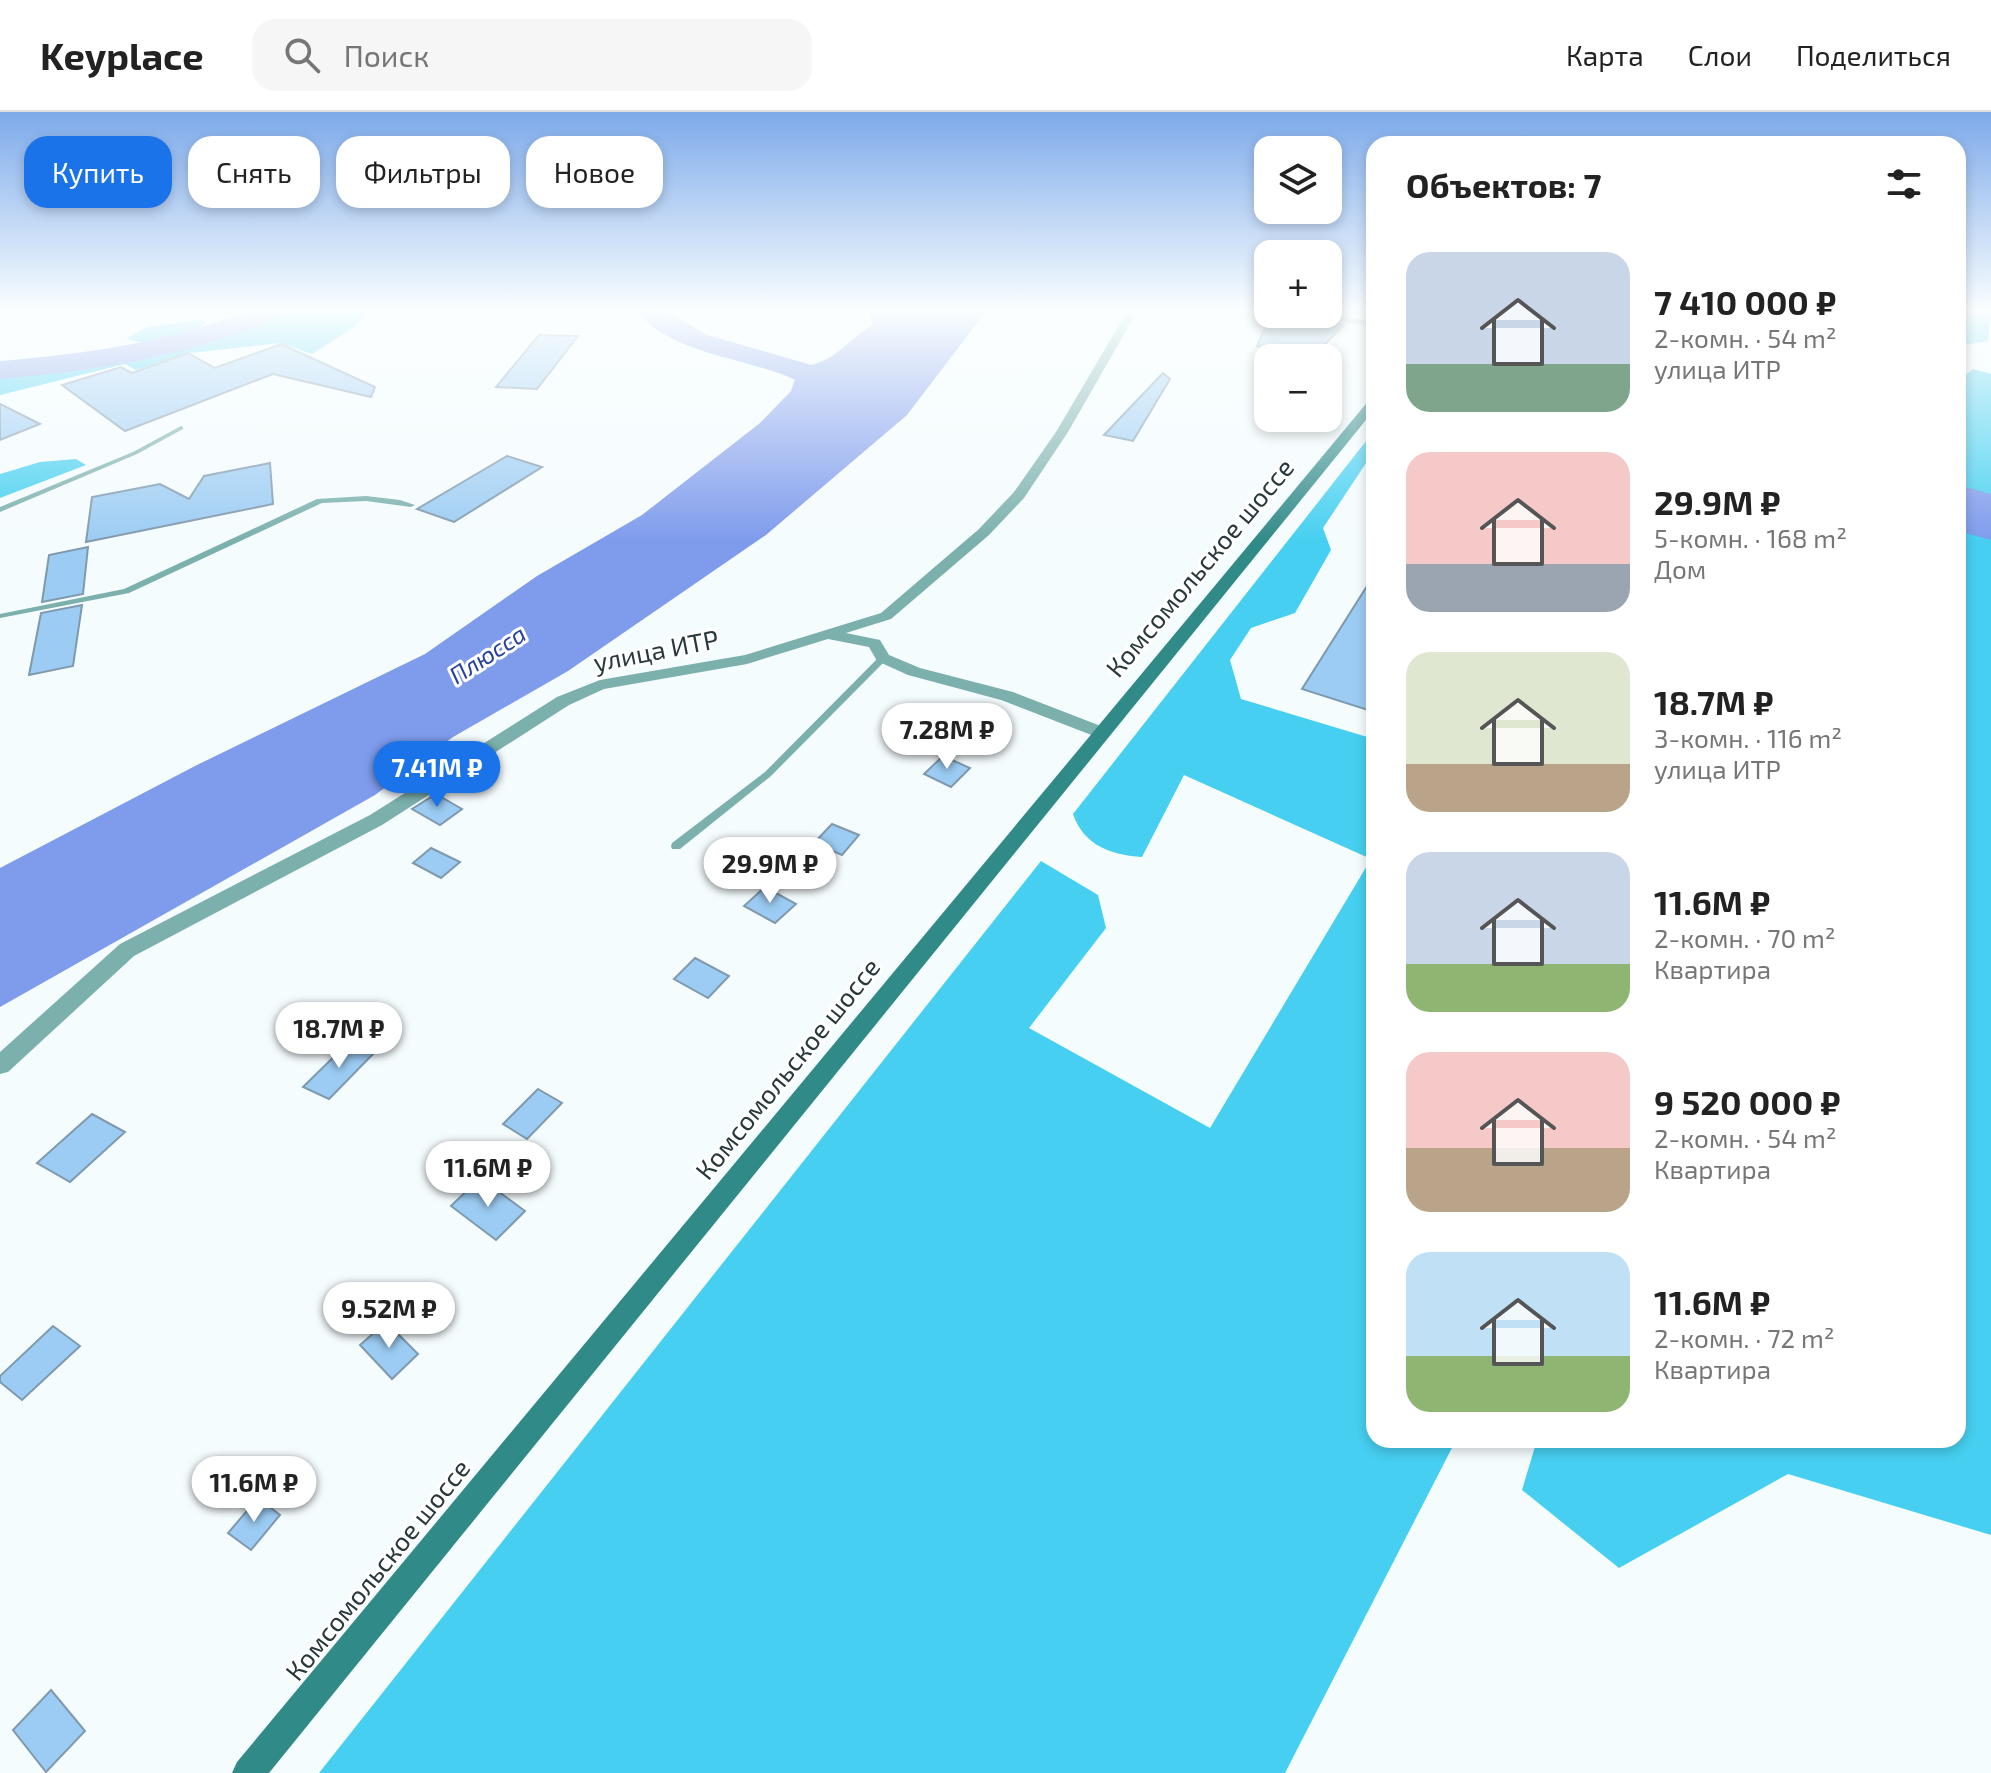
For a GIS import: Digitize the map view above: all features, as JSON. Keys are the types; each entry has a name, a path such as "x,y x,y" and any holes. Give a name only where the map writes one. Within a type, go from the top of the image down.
{"main road":[{"name":"Комсомольское шоссе","path":"248,1773 1366,412"}],"street":[{"name":"улица ИТР","path":"0,1065 127,950 376,820 563,701 600,685 747,659 886,616 984,532 1019,495 1088,388"},
{"path":"879,651 877,629 886,616"},
{"path":"828,635 879,651 914,672 1007,696 1100,732"}],"lane":[{"path":"0,510 135,453 181,428"},
{"path":"0,616 126,591 320,501 345,498 394,500 411,505"},
{"path":"676,846 768,774 879,651"}],"shaded area":[{"path":"0,388 30,388 0,395"},
{"path":"1966,388 1991,388 1991,1535 1788,1474 1619,1568 1522,1490 1535,1448 1966,1448"},
{"path":"1366,441 1366,463 1323,528 1331,550 1295,613 1251,628 1230,660 1241,699 1366,737 1366,857 1184,775 1142,857 1100,847 1084,834 1073,814"},
{"path":"76,459 86,465 0,498 0,474 40,462"},
{"path":"1041,861 1098,895 1106,928 1029,1028 1210,1128 1366,867 1366,1448 1452,1448 1285,1773 319,1773"}],"water":[{"name":"Плюсса","path":"792,388 928,388 907,415 766,535 568,671 453,737 375,795 0,1007 0,868 195,766 425,654 537,576 642,515 760,423"},
{"path":"1966,487 1991,494 1991,540 1966,533"}],"building":[{"path":"65,388 238,388 125,431"},
{"path":"331,388 375,388 371,397"},
{"path":"1149,388 1165,388 1133,441 1104,435"},
{"path":"0,404 40,424 0,440"},
{"path":"507,456 542,467 454,522 417,509"},
{"path":"270,463 273,504 86,542 92,497 160,484 189,499 204,476"},
{"path":"88,547 83,594 42,602 49,555"},
{"path":"1366,588 1366,709 1302,689"},
{"path":"82,605 73,666 29,675 41,613"},
{"path":"958,711 989,723 970,744 938,731"},
{"path":"943,756 970,768 951,787 924,774"},
{"path":"436,794 462,809 440,825 412,809"},
{"path":"832,824 859,835 842,855 814,843"},
{"path":"431,848 460,862 441,878 413,863"},
{"path":"765,887 796,904 775,923 744,906"},
{"path":"695,958 729,976 708,998 674,979"},
{"path":"350,1041 374,1053 329,1099 303,1087"},
{"path":"538,1089 562,1103 527,1139 503,1124"},
{"path":"92,1114 125,1132 70,1182 37,1163"},
{"path":"480,1178 525,1211 496,1240 451,1206"},
{"path":"386,1322 418,1354 392,1379 360,1345"},
{"path":"53,1326 80,1346 22,1400 0,1382 0,1376"},
{"path":"258,1498 280,1515 251,1550 228,1533"},
{"path":"51,1690 85,1731 46,1772 13,1730"}],"waterway":[{"path":"833,388 847,394"}]}
